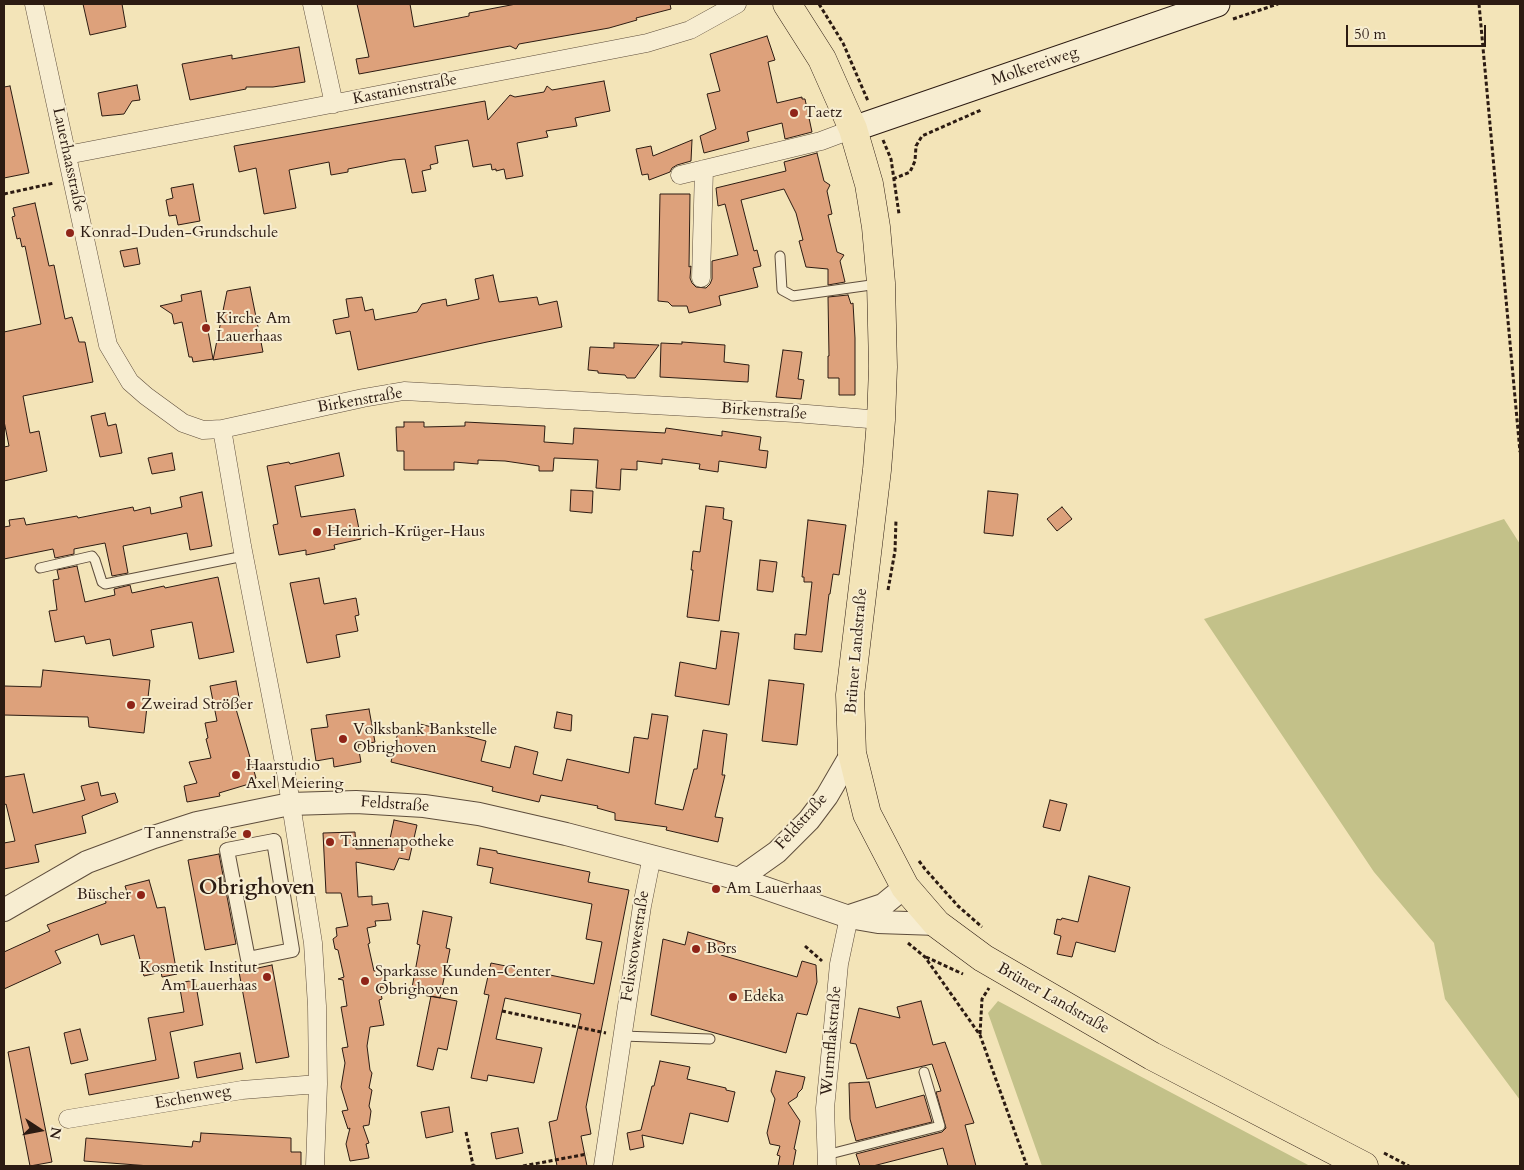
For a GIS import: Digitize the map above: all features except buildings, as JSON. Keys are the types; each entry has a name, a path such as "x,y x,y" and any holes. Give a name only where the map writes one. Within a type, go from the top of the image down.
{"main road":[{"name":"Brüner Landstraße","path":"787,4 822,59 853,129 869,184 876,227 881,283 883,367 881,420 877,470 850,695 852,753 866,814 905,887 937,924 1000,969 1144,1052 1374,1160"},
{"name":"Molkereiweg","path":"853,129 1224,12"}],"street":[{"name":"Lauerhaasstraße","path":"34,4 108,345 130,382 146,396 183,422 203,430 222,429"},
{"path":"312,4 334,104"},
{"name":"Kastanienstraße","path":"66,155 647,43 690,30 737,4"},
{"path":"680,175 821,141 853,129"},
{"path":"701,278 704,169"},
{"name":"Birkenstraße","path":"222,429 364,398 404,392 795,413 881,420"},
{"path":"222,429 244,556 284,763 313,943 317,1006 318,1084 315,1166"},
{"name":"Feldstraße","path":"739,879 777,852 809,820 827,796 852,753"},
{"name":"Feldstraße","path":"4,910 87,862 197,823 290,804 356,802 424,806 489,816 739,879 850,917 878,922 937,924"},
{"path":"274,841 292,950 248,959 227,850 274,841"},
{"name":"Felixstowestraße","path":"604,1158 642,906 652,856"},
{"path":"850,917 883,905 905,887"},
{"name":"Wurmflakstraße","path":"827,1161 825,1108 830,1049 839,964 850,917"},
{"name":"Eschenweg","path":"68,1119 242,1090 318,1084"}],"lane":[{"path":"780,256 782,290 793,296 881,283"},
{"path":"40,568 92,556 102,582 105,584 244,556"},
{"path":"622,1036 710,1039"},
{"path":"827,1161 940,1126 924,1072"}],"path":[{"path":"1224,12 1278,4"},
{"path":"1479,4 1520,452"},
{"path":"899,217 894,179 910,172 915,161 916,146 922,136 988,106"},
{"path":"4,194 72,180"},
{"path":"886,598 894,550 896,512"},
{"path":"916,856 924,870 958,906 987,931"},
{"path":"906,942 925,957 966,975"},
{"path":"925,957 980,1035 1027,1166"},
{"path":"502,1011 622,1036"},
{"path":"466,1132 473,1165 475,1166"},
{"path":"522,1166 604,1158"},
{"path":"1374,1160 1409,1166"}],"shaded area":[{"path":"1504,519 1520,544 1520,1100 1445,999 1434,943 1374,872 1204,619"},
{"path":"998,1001 1310,1166 1042,1166 988,1013"}],"place":[{"name":"Taetz","path":"794,113"},
{"name":"Konrad-Duden-Grundschule","path":"70,233"},
{"name":"Kirche Am Lauerhaas","path":"206,328"},
{"name":"Heinrich-Krüger-Haus","path":"317,532"},
{"name":"Zweirad Strößer","path":"131,705"},
{"name":"Volksbank Bankstelle Obrighoven","path":"343,739"},
{"name":"Haarstudio Axel Meiering","path":"236,775"},
{"name":"Tannenstraße","path":"247,834"},
{"name":"Tannenapotheke","path":"330,842"},
{"name":"Am Lauerhaas","path":"716,889"},
{"name":"Büscher","path":"141,895"},
{"name":"Bors","path":"696,949"},
{"name":"Kosmetik Institut Am Lauerhaas","path":"267,977"},
{"name":"Sparkasse Kunden-Center Obrighoven","path":"365,981"},
{"name":"Edeka","path":"733,997"}],"district":[{"name":"Obrighoven","path":"257,889"}]}
